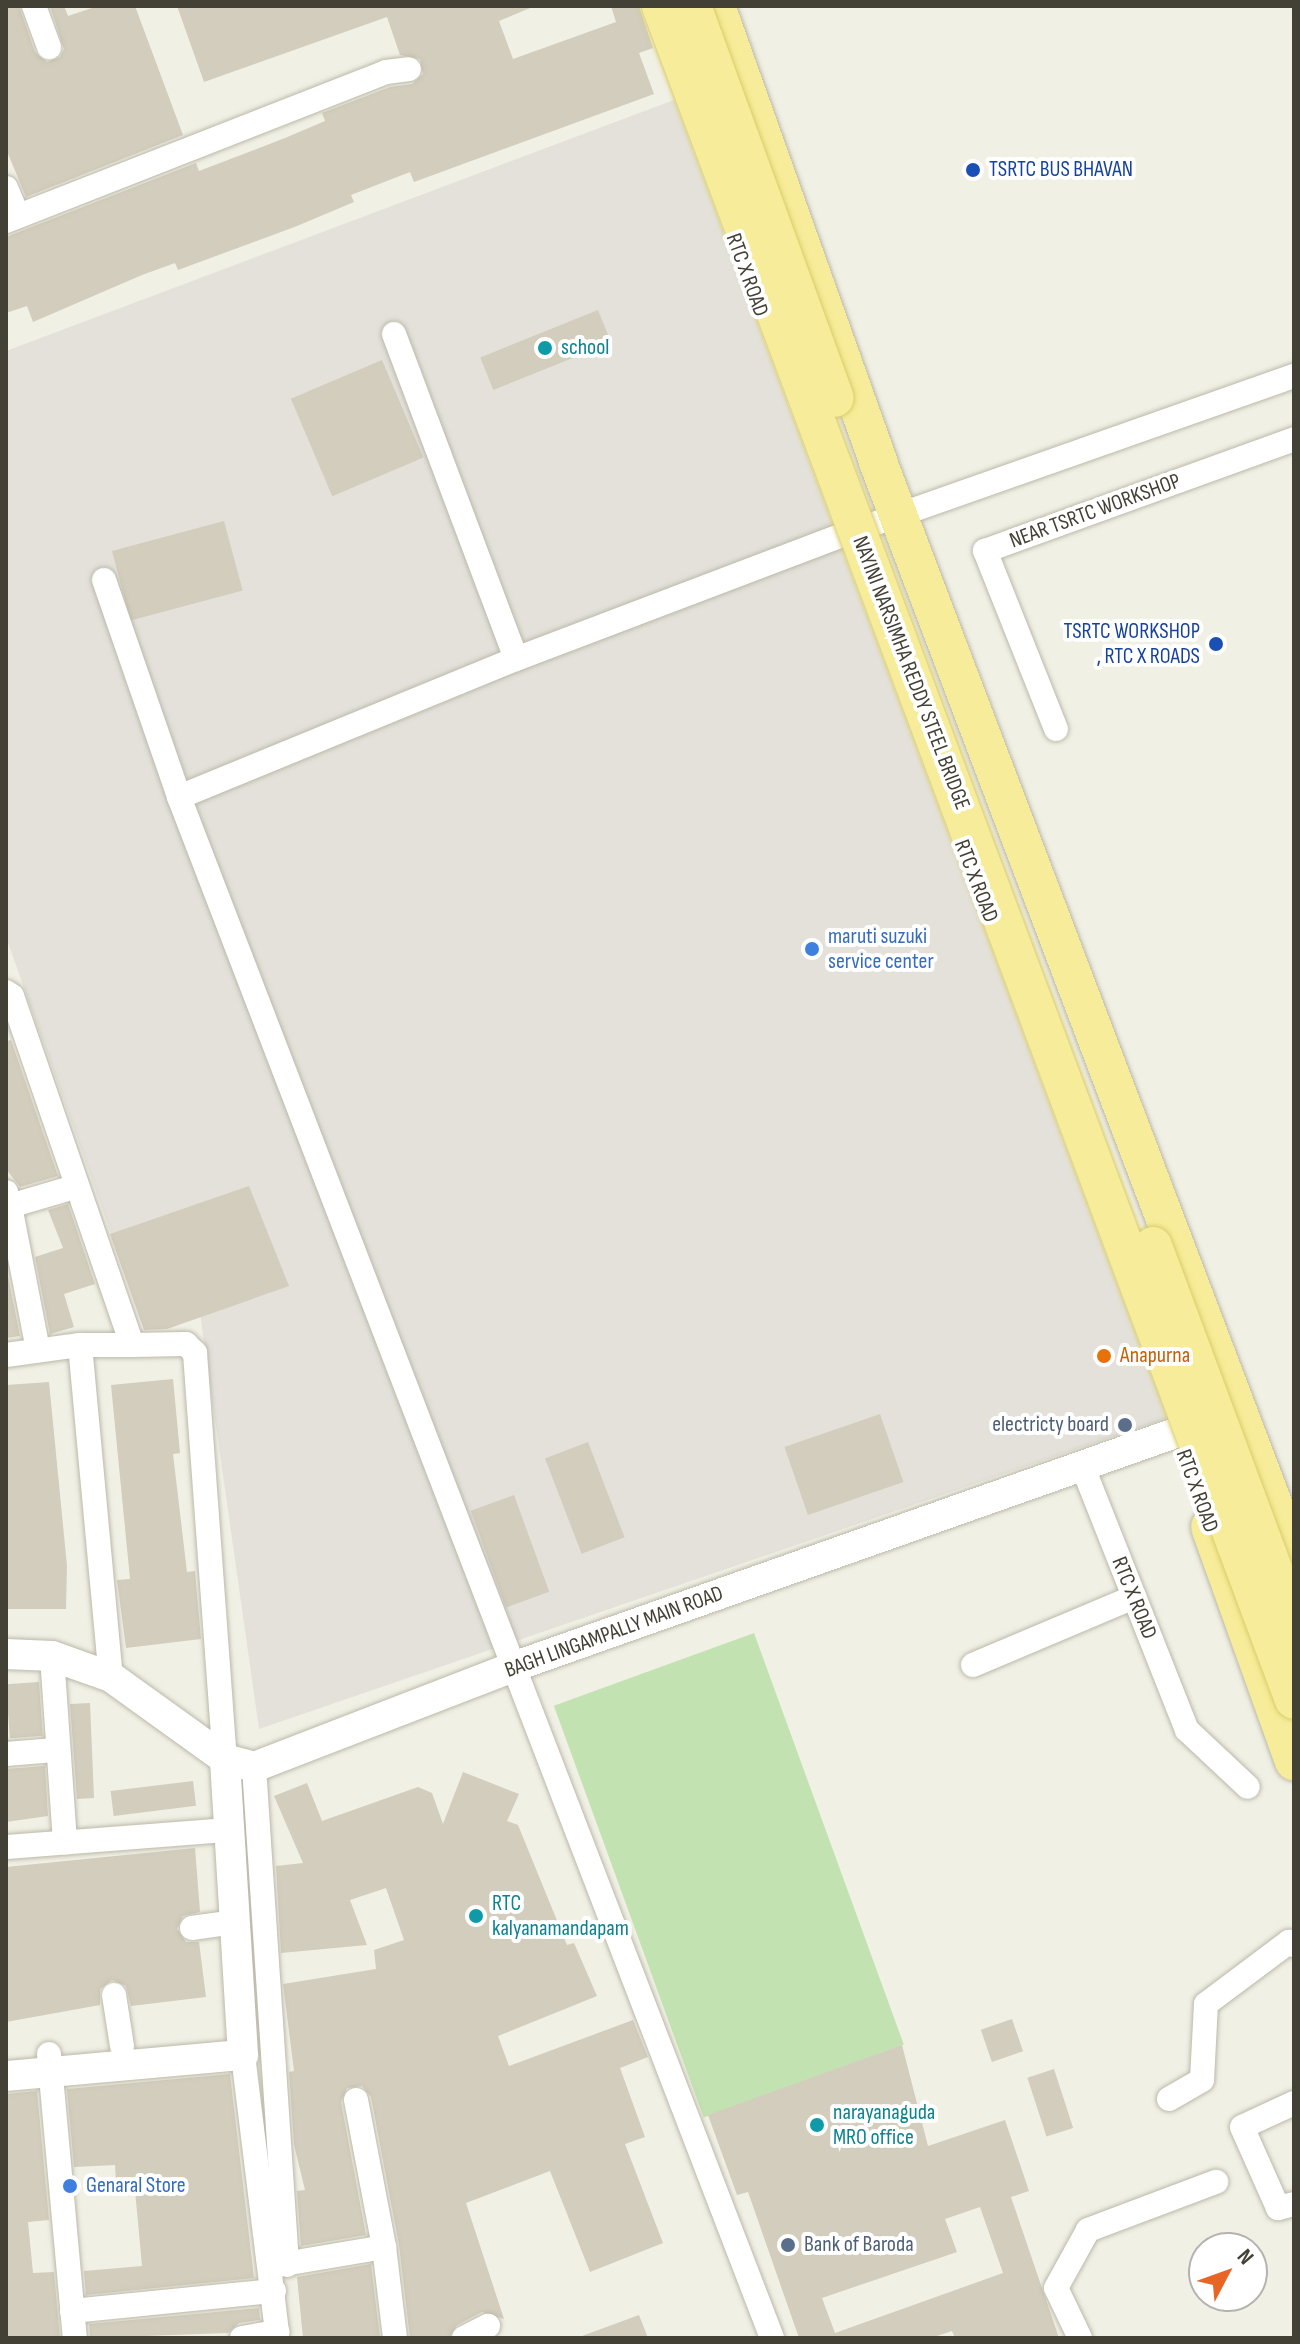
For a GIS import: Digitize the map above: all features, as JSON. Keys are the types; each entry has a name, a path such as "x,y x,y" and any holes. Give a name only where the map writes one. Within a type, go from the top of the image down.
{"main road":[{"name":"RTC X ROAD","path":"646,6 845,534 1294,1761"},
{"name":"NAYINI NARSIMHA REDDY STEEL BRIDGE","path":"661,6 1294,1700"},
{"name":"NAYINI NARSIMHA REDDY STEEL BRIDGE","path":"692,6 1294,1626"},
{"path":"716,6 900,516 1117,1098 1241,1411 1294,1559"}],"street":[{"path":"34,6 49,47"},
{"path":"6,188 12,218 386,72 409,69"},
{"path":"394,334 516,659"},
{"path":"179,797 516,659 845,534 1294,376"},
{"name":"NEAR TSRTC WORKSHOP","path":"1056,729 985,551 1294,439"},
{"path":"104,580 179,797 772,2338"},
{"path":"6,992 12,996 74,1187 132,1345"},
{"path":"38,1350 8,1199 74,1187"},
{"path":"6,1355 80,1345 186,1344 195,1353 242,2044 278,2266"},
{"path":"80,1345 111,1677"},
{"name":"BAGH LINGAMPALLY MAIN ROAD","path":"254,1767 513,1667 1241,1411"},
{"name":"RTC X ROAD","path":"1082,1465 1187,1730 1248,1787"},
{"path":"973,1665 1134,1597"},
{"path":"6,1654 52,1656 111,1677 225,1759 254,1767 278,2266 274,2291 277,2332 242,2338"},
{"path":"52,1656 55,1750 65,1843"},
{"path":"6,1754 55,1750"},
{"path":"6,1847 229,1830"},
{"path":"192,1928 234,1922"},
{"path":"1169,2099 1202,2080 1206,2004 1289,1942 1294,1945"},
{"path":"114,1995 122,2046"},
{"path":"6,2076 122,2046 242,2044"},
{"path":"6,2058 49,2063 242,2044"},
{"path":"49,2063 75,2338"},
{"path":"356,2100 384,2247 395,2338"},
{"path":"1294,2103 1242,2127 1278,2208 1294,2204"},
{"path":"1080,2338 1056,2288 1088,2230 1216,2182"},
{"path":"278,2266 384,2247"},
{"path":"72,2311 274,2291"},
{"path":"464,2338 488,2326"}],"shaded area":[{"path":"674,100 1167,1418 259,1729 200,1313 140,1315 6,937 6,351"}],"green space":[{"path":"754,1633 904,2045 704,2117 554,1706"}],"building":[{"path":"6,6 19,6 35,52 47,62 60,57 64,49 50,6 64,6 68,16 98,6 135,6 183,135 26,197 6,149"},
{"path":"177,6 535,6 499,21 513,59 616,22 611,6 639,6 653,48 639,53 654,94 414,182 410,172 351,195 354,202 297,226 178,270 175,263 142,275 33,322 27,306 6,313 6,237 196,163 199,171 285,138 325,121 322,113 390,87 412,84 423,74 420,59 400,55 387,17 204,82"},
{"name":"school","path":"598,310 611,342 493,390 480,358"},
{"path":"382,360 423,458 332,496 291,399"},
{"path":"224,521 243,591 131,621 112,551"},
{"path":"11,1040 58,1176 20,1187 6,1169 6,1041"},
{"path":"249,1186 289,1286 167,1329 144,1330 110,1234"},
{"path":"68,1204 95,1284 64,1294 74,1327 50,1334 35,1257 63,1248 48,1210"},
{"path":"6,1266 20,1336 6,1338"},
{"path":"173,1379 180,1453 173,1454 187,1572 195,1571 201,1639 126,1648 117,1580 130,1579 111,1385"},
{"path":"49,1382 67,1566 66,1609 6,1609 6,1385"},
{"path":"880,1414 903,1482 808,1515 785,1447"},
{"path":"588,1442 625,1537 582,1554 545,1458"},
{"path":"514,1495 549,1592 506,1608 471,1511"},
{"path":"39,1682 43,1736 10,1738 6,1684"},
{"path":"90,1703 94,1798 77,1799 70,1704"},
{"path":"45,1766 48,1816 6,1822 6,1769"},
{"path":"463,1772 519,1794 507,1821 518,1825 567,1945 574,1943 597,1996 498,2036 509,2066 633,2020 648,2057 620,2068 645,2137 625,2144 663,2243 590,2272 550,2171 466,2203 504,2319 482,2312 457,2325 449,2338 410,2338 399,2245 371,2097 362,2086 347,2088 341,2102 366,2235 301,2246 297,2191 305,2190 294,2145 289,2072 294,2071 283,1984 376,1969 374,1950 404,1940 386,1888 350,1900 367,1945 281,1953 276,1866 303,1863 274,1796 307,1783 322,1821 418,1787 432,1793 443,1824"},
{"path":"193,1781 196,1806 114,1816 111,1791"},
{"path":"195,1848 200,1912 183,1916 177,1929 186,1942 199,1942 206,1997 131,2006 126,1986 112,1980 100,1989 100,2005 6,2022 6,1867"},
{"path":"1012,2019 1023,2051 992,2062 981,2030"},
{"path":"902,2045 928,2146 1005,2120 1029,2191 1011,2197 1059,2338 955,2338 952,2331 931,2338 799,2338 748,2192 737,2195 708,2115","holes":["980,2207 1003,2273 835,2333 822,2298 957,2252 945,2219"]},
{"path":"1054,2069 1073,2128 1047,2137 1027,2078"},
{"path":"230,2074 254,2278 86,2295 84,2271 142,2266 138,2222 134,2180 116,2181 115,2165 74,2167 67,2089"},
{"path":"37,2091 49,2220 28,2222 33,2273 54,2272 60,2338 6,2338 6,2094"},
{"path":"371,2264 380,2338 303,2338 297,2277"},
{"path":"259,2308 260,2320 239,2323 228,2333 90,2338 89,2324"},
{"path":"639,2315 648,2338 582,2338 582,2336"}],"place":[{"name":"TSRTC BUS BHAVAN","path":"973,170"},
{"name":"school","path":"545,348"},
{"name":"TSRTC WORKSHOP , RTC X ROADS","path":"1216,644"},
{"name":"maruti suzuki service center","path":"812,949"},
{"name":"Anapurna","path":"1104,1356"},
{"name":"electricty board","path":"1125,1425"},
{"name":"RTC kalyanamandapam","path":"476,1916"},
{"name":"narayanaguda MRO office","path":"817,2125"},
{"name":"Genaral Store","path":"70,2186"},
{"name":"Bank of Baroda","path":"788,2245"}]}
